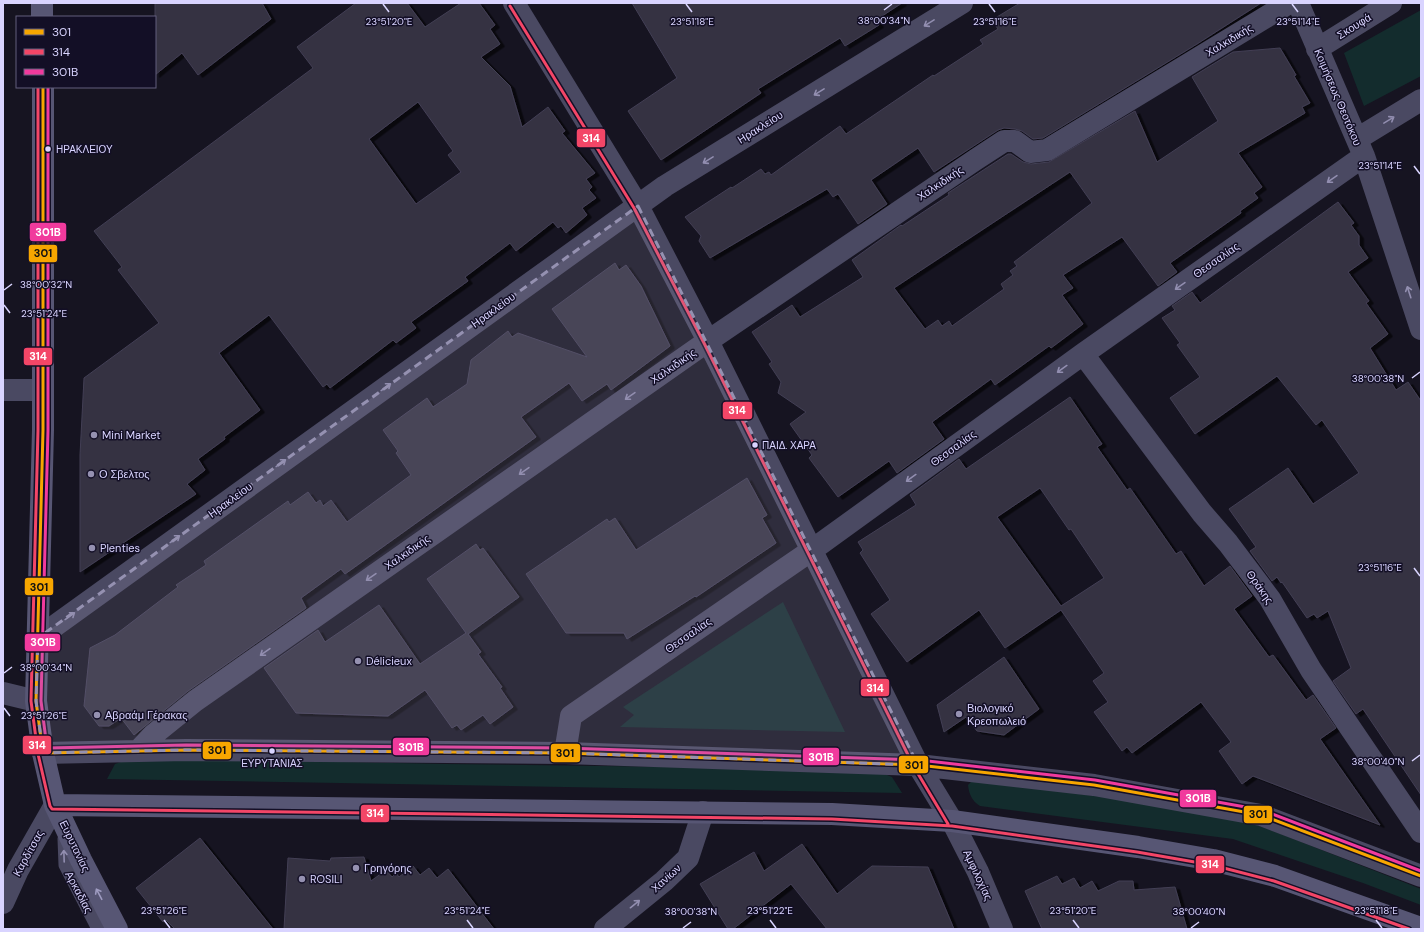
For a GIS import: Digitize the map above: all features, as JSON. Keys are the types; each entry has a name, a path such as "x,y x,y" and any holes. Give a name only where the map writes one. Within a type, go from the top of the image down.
{"street":[{"path":"42,3 42,16"},
{"name":"Αμφιλοχίας","path":"514,3 638,206 708,341 918,765 952,821 978,872 1002,929"},
{"name":"Ηρακλείου","path":"38,638 665,186 962,3"},
{"name":"Χαλκιδικής","path":"139,750 153,735 195,701 708,341 1004,141 1014,141 1030,152 1047,150 1289,3"},
{"name":"Κοιμήσεως Θεοτόκου","path":"1298,3 1360,148 1421,329"},
{"name":"Σκουφά","path":"1317,49 1391,3"},
{"name":"Ευρυτανίας","path":"43,88 43,390 36,701 43,753 55,805 117,929"},
{"name":"Θεσσαλίας","path":"565,754 571,716 812,550 1083,354 1360,148 1421,100"},
{"name":"Θράκης","path":"1083,354 1202,513 1228,543 1270,599 1311,670 1421,832"},
{"path":"3,390 43,390"},
{"path":"3,693 36,701"},
{"path":"43,753 139,750 565,754 918,765 1094,785 1261,815 1421,876"},
{"path":"55,805 832,814 952,821 1138,847 1213,860 1275,876 1421,928"},
{"name":"Καρδίτσας","path":"3,903 11,869 55,805"},
{"name":"Χανίων","path":"605,929 664,881 688,858 704,812"}],"lane":[{"name":"Αρκαδίας","path":"67,830 64,839 64,864 98,929"}],"highlighted area":[{"path":"638,206 918,765 565,753 186,750 43,753 36,701 38,638"}],"green space":[{"path":"1421,10 1421,76 1364,106 1344,53"},
{"path":"783,602 845,732 620,727 634,715 623,707"},
{"path":"132,758 674,767 882,773 892,777 902,793 107,779 115,764"},
{"path":"972,781 982,781 1110,798 1254,824 1421,889 1421,905 1363,883 1233,839 980,806 973,800 969,791 968,785"}],"building":[{"path":"155,3 262,3 271,19 198,75 182,53 156,74"},
{"path":"356,3 407,3 425,27 461,3 479,3 495,25 490,29 500,44 481,57 510,86 522,127 548,107 565,131 562,133 595,173 586,179 592,187 589,190 596,198 582,208 587,215 566,233 561,226 558,228 553,222 516,251 510,243 465,277 468,281 411,322 416,328 396,343 393,340 330,388 327,384 323,387 269,315 219,353 260,410 198,459 205,470 187,484 196,494 80,572 80,455 84,378 159,323 118,270 122,267 94,231 313,68 297,47","holes":["418,102 453,151 448,155 461,172 416,204 369,139"]},
{"path":"632,3 902,3 876,20 879,25 845,46 840,38 758,89 761,93 661,160 628,111 677,78"},
{"path":"1020,3 1261,3 1043,138 1033,139 1022,131 1004,128 998,130 934,172 918,148 871,180 887,204 858,224 838,194 833,197 827,189 710,258 699,241 701,236 685,217 761,169 765,174 769,172 771,175 840,126 846,134 933,75 934,76 983,44 980,40 998,29 992,20"},
{"path":"1280,48 1310,103 1302,107 1305,113 1238,153 1262,187 1254,193 1258,198 1240,211 1241,213 1170,263 1177,272 1158,286 1122,237 1063,275 1073,288 1062,295 1083,324 1051,348 1049,346 995,385 991,379 932,422 944,439 897,473 889,461 838,497 809,458 812,455 790,424 806,412 778,393 781,382 769,364 772,362 752,332 792,305 800,317 863,277 852,260 901,225 902,226 949,195 948,193 1008,154 1011,154 1023,162 1031,164 1049,162 1135,111 1157,162 1218,121 1192,77 1233,52","holes":["1070,172 1092,203 1014,262 1017,266 1010,271 1013,275 1001,284 1004,289 952,326 949,321 942,326 938,320 925,329 894,288"]},
{"path":"1338,202 1354,223 1351,225 1359,236 1359,245 1368,258 1348,272 1369,301 1366,303 1388,334 1370,348 1396,390 1408,382 1421,401 1421,795 1363,709 1356,714 1333,681 1351,668 1328,611 1317,618 1314,614 1307,618 1282,582 1281,583 1277,577 1272,581 1250,551 1256,547 1229,509 1288,468 1313,504 1359,473 1322,420 1316,425 1277,376 1195,434 1170,398 1200,377 1177,345 1180,343 1162,318 1175,310 1172,306 1192,292 1200,303"},
{"path":"615,263 619,270 626,265 641,286 670,346 611,390 607,384 582,401 569,383 521,417 536,437 345,574 341,569 301,598 306,608 188,691 134,735 121,718 109,726 99,726 84,706 90,648 115,635 178,587 176,585 206,565 204,561 288,501 290,505 308,492 316,503 320,500 323,506 331,500 347,522 411,475 396,453 398,451 383,430 427,398 433,407 467,384 471,360 508,331 512,337 518,333 587,357 552,309"},
{"path":"1070,397 1102,444 1097,447 1127,490 1130,488 1176,554 1181,551 1204,586 1230,566 1252,596 1234,609 1269,657 1273,655 1306,700 1313,695 1336,728 1320,739 1380,825 1253,776 1242,784 1219,751 1231,742 1201,702 1132,753 1127,747 1122,751 1094,712 1108,702 1093,681 1104,673 1061,610 1005,648 979,610 907,662 871,614 890,600 860,553 863,550 858,542 916,505 910,495 959,459 966,469","holes":["1040,488 1069,530 1071,529 1104,578 1061,606 997,517"]},
{"path":"747,478 767,515 762,518 776,543 696,597 695,596 627,639 624,633 566,633 526,574 607,519 609,522 615,518 636,550"},
{"path":"476,544 480,550 483,548 519,597 468,634 481,652 478,654 502,687 500,688 513,707 490,724 483,715 461,730 457,725 452,728 425,690 388,716 296,713 264,668 318,630 325,642 379,605 420,664 466,633 427,579"},
{"path":"1004,657 1039,709 1004,735 977,731 966,717 944,732 937,705"},
{"path":"200,838 273,929 175,929 166,920 163,922 136,888"},
{"path":"802,844 837,894 872,866 928,867 954,929 827,929 791,884 733,929 728,929 700,884 754,852 764,871"},
{"path":"364,857 371,881 386,870 392,877 396,873 399,877 413,866 420,875 429,868 437,878 448,869 494,929 284,929 288,858 330,861 331,858"},
{"path":"1057,876 1062,884 1074,878 1080,888 1092,881 1098,891 1119,881 1133,881 1134,890 1175,887 1187,929 1042,929 1025,891"}],"transit line":[{"name":"314","path":"510,6 634,208 704,343 914,767 948,824"},
{"name":"314","path":"38,88 38,430 31,701 38,754 52,809 832,819 952,826 1137,852 1212,865 1274,881 1409,929"},
{"name":"301","path":"43,88 43,430 36,701 43,753"},
{"name":"301B","path":"48,88 48,430 41,701 47,748 186,745 565,748 919,760 1095,780 1262,810 1421,871"},
{"name":"301","path":"43,753 186,750 565,753 918,765 1094,785 1261,815 1421,876"}],"place":[{"name":"ΗΡΑΚΛΕΙΟΥ","path":"48,149"},
{"name":"Mini Market","path":"94,435"},
{"name":"ΠΑΙΔ. ΧΑΡΑ","path":"755,445"},
{"name":"Ο Σβελτος","path":"91,474"},
{"name":"Plenties","path":"92,548"},
{"name":"Délicieux","path":"358,661"},
{"name":"Βιολογικό Κρεοπωλειό","path":"959,714"},
{"name":"Αβραάμ Γέρακας","path":"97,715"},
{"name":"ΕΥΡΥΤΑΝΙΑΣ","path":"272,751"},
{"name":"Γρηγόρης","path":"356,868"},
{"name":"ROSILI","path":"302,879"}]}
